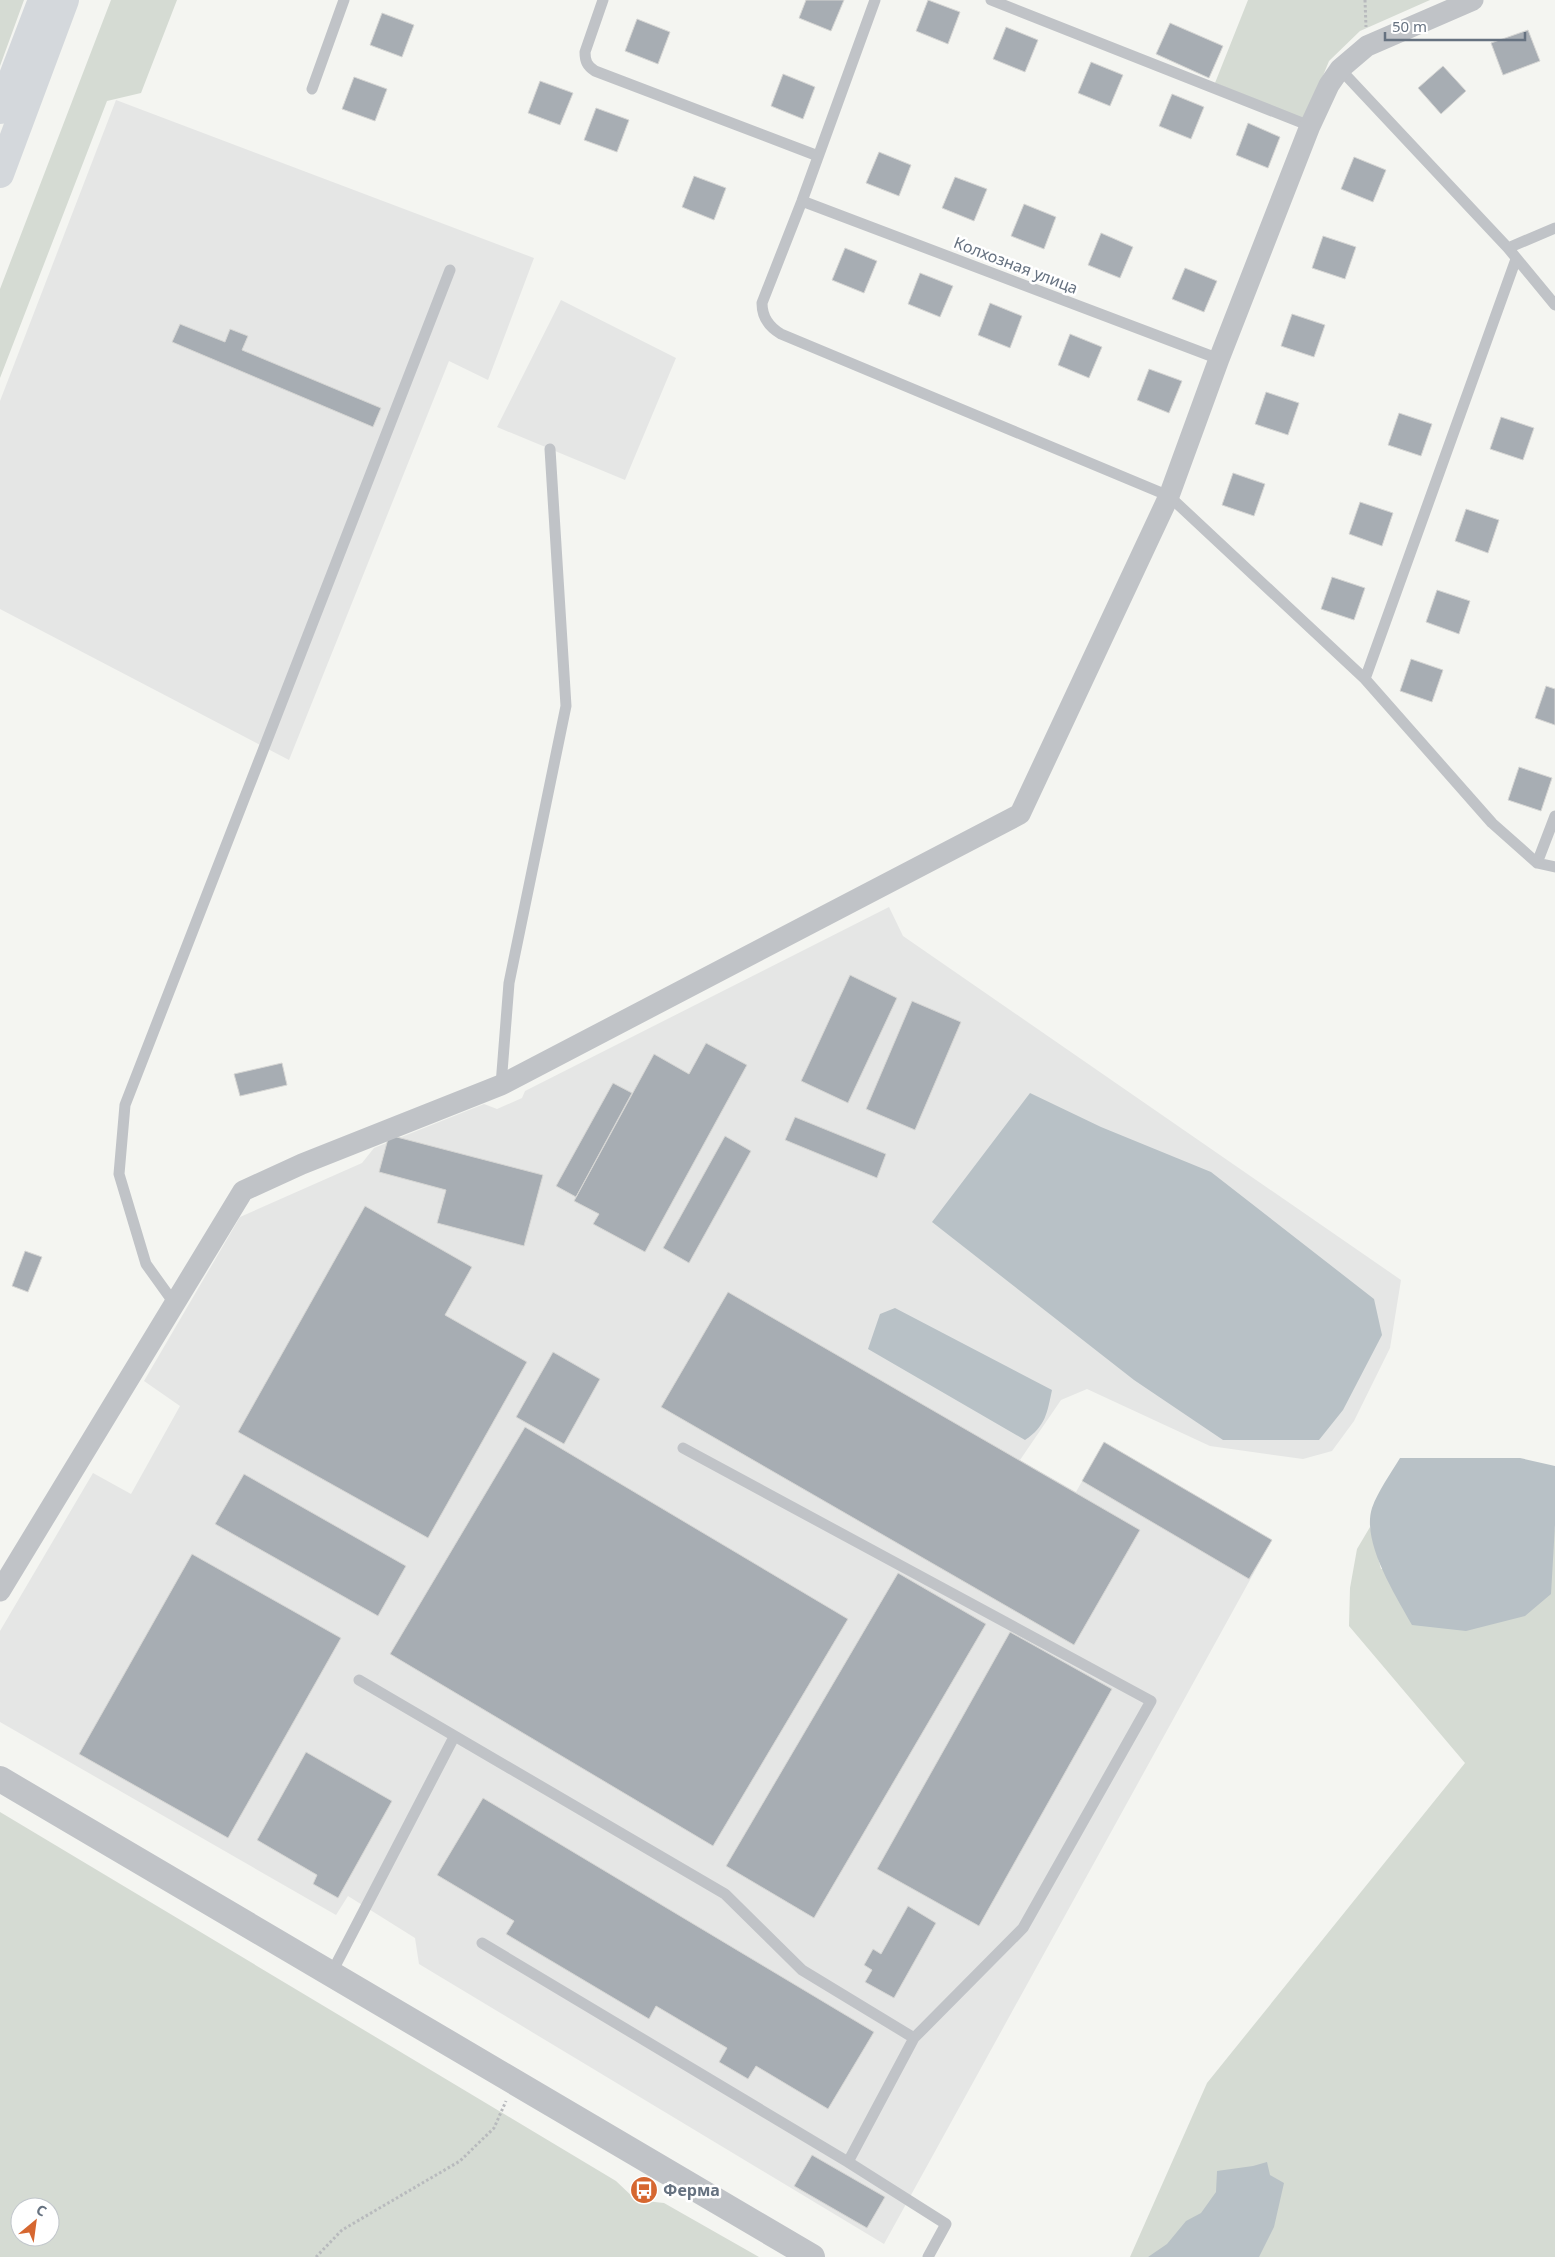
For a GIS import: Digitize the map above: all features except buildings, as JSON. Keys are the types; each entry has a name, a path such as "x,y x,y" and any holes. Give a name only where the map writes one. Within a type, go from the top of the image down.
{"highway":[{"path":"0,110 42,0"},
{"path":"0,174 65,0"}],"street":[{"path":"0,1591 243,1191 302,1164 501,1085 1020,814 1169,496 1219,359 1310,126 1329,85 1340,69 1367,46 1473,0"},
{"path":"0,1779 812,2257"}],"lane":[{"path":"312,89 344,0"},
{"path":"603,0 585,52 586,61 595,72 818,156"},
{"path":"875,0 802,201 762,303 762,313 772,329 1169,496 1365,679 1492,823 1537,863 1555,867"},
{"path":"991,0 1310,126"},
{"path":"1340,69 1508,248 1555,305"},
{"name":"Колхозная улица","path":"802,201 1219,359"},
{"path":"1508,248 1555,228"},
{"path":"1365,679 1516,259"},
{"path":"174,1302 146,1264 120,1174 125,1105 450,270"},
{"path":"501,1085 509,984 566,706 550,449"},
{"path":"1537,863 1555,816"},
{"path":"684,1448 1151,1702 1023,1928 914,2038 848,2162"},
{"path":"359,1680 724,1894 802,1970 914,2038"},
{"path":"331,1974 454,1737"},
{"path":"482,1943 848,2162 946,2224 928,2257"}],"path":[{"path":"316,2257 342,2230 460,2161 494,2128 514,2082"}],"shaded area":[{"path":"0,0 24,0 0,66"},
{"path":"111,0 177,0 141,93 107,101 0,378 0,289"},
{"path":"1248,0 1430,0 1360,31 1329,61 1305,120 1215,83"},
{"path":"116,100 534,258 488,380 449,361 289,760 0,609 0,401"},
{"path":"561,300 676,358 625,480 497,427"},
{"path":"889,907 903,936 1401,1280 1390,1348 1354,1421 1332,1451 1303,1459 1210,1446 1087,1389 1061,1400 1020,1460 1076,1492 1104,1442 1272,1540 884,2244 419,1964 415,1938 348,1896 336,1915 0,1722 0,1631 93,1473 131,1494 180,1406 144,1381 240,1217 362,1163 374,1148 484,1104 497,1109 522,1098 525,1091"},
{"path":"1030,1093 1101,1127 1211,1172 1374,1299 1382,1335 1343,1410 1319,1440 1223,1440 1134,1380 932,1222"},
{"path":"895,1308 1052,1390 1047,1412 1037,1430 1025,1440 868,1349 880,1314"},
{"path":"1400,1458 1520,1458 1555,1466 1555,1525 1551,1594 1525,1616 1466,1631 1412,1625 1389,1584 1371,1537 1370,1522 1372,1508"},
{"path":"1555,1525 1555,2257 1130,2257 1207,2083 1465,1763 1349,1626 1350,1588 1357,1549 1370,1527 1381,1569 1554,1531"},
{"path":"0,1812 616,2181 636,2200 664,2203 759,2257 0,2257"},
{"path":"1267,2162 1270,2175 1284,2183 1274,2227 1259,2257 1148,2257 1167,2244 1186,2221 1201,2213 1216,2192 1217,2171"}],"place":[{"name":"Ферма","path":"644,2190"}]}
